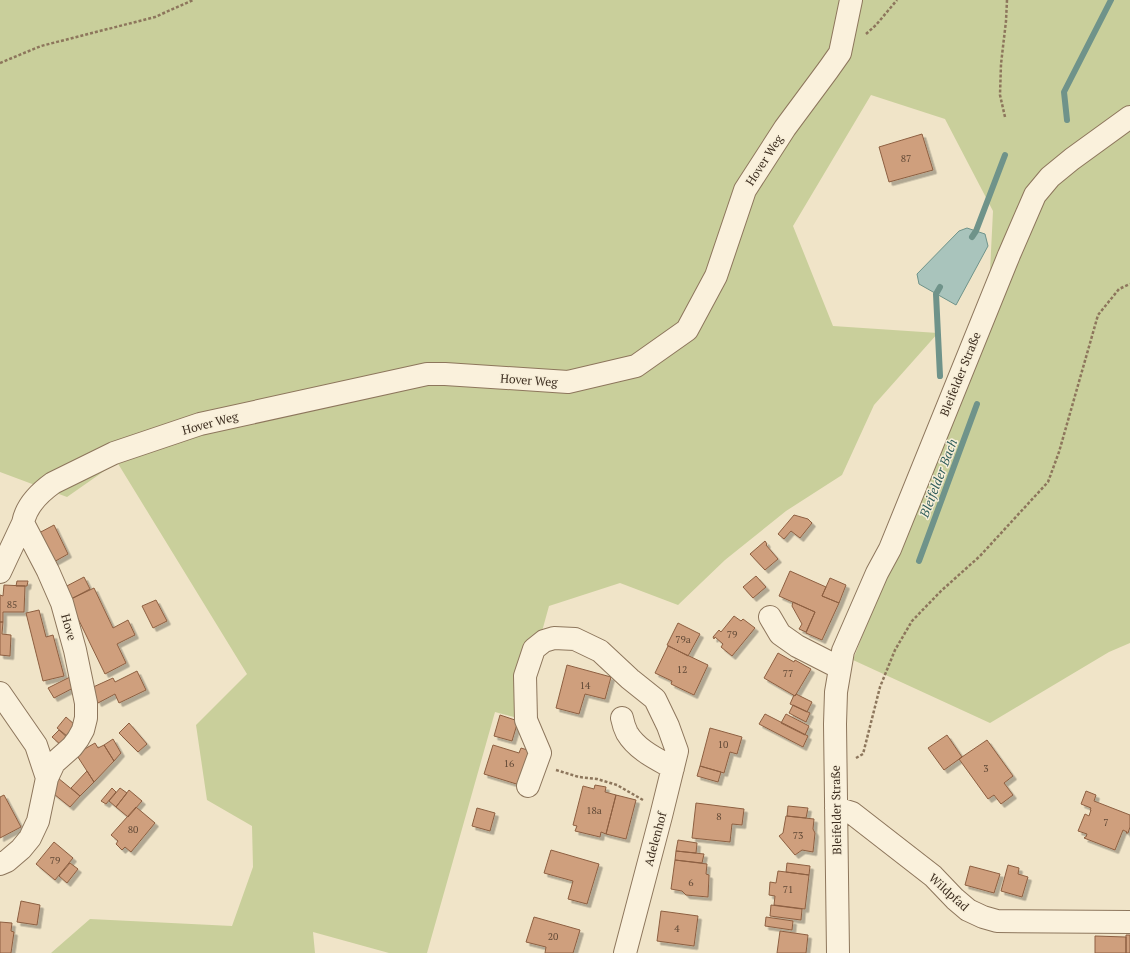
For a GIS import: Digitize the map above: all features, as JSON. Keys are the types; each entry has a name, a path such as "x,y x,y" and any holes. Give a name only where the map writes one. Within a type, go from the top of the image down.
{"street":[{"name":"Hover Weg","path":"23,523 24,517 34,499 53,483 114,453 200,424 427,374 568,382 636,366 687,330 716,276 745,190 785,128 840,53 851,0"},
{"name":"Bleifelder Straße","path":"838,953 835,724 836,692 843,652 877,574 890,549 1009,255 1035,195 1055,172 1130,117"},
{"path":"0,572 23,523"},
{"name":"Hove","path":"0,864 7,861 21,849 30,838 38,821 47,778 54,763 72,748 81,735 86,718 86,703 75,650 62,603 48,571 23,523"},
{"path":"770,617 780,634 797,646 840,668"},
{"name":"Adelenhof","path":"528,786 540,753 526,720 525,676 534,649 544,641 554,638 575,639 600,651 630,679 655,699 668,726 677,750 625,953"},
{"path":"0,693 36,745 47,778"},
{"path":"622,718 627,733 637,745 650,755 673,768"},
{"name":"Wildpfad","path":"836,808 852,813 933,876 968,910 983,917 997,921 1130,922"}],"path":[{"path":"0,64 41,46 154,17 193,0"},
{"path":"1005,117 1000,95 1000,64 1006,21 1007,0"},
{"path":"835,770 863,754 880,686 896,650 912,621 941,591 980,556 1048,482 1059,452 1098,315 1119,288 1130,284"},
{"path":"551,769 617,785 644,800 644,804"}],"green space":[{"path":"0,0 1130,0 1130,643 1109,652 990,723 853,660 988,312 993,211 945,119 871,95 793,226 833,326 938,333 874,405 842,475 786,511 725,560 678,605 620,583 549,606 518,718 495,712 427,953 389,953 313,932 315,953 51,953 90,919 232,926 253,867 252,826 207,800 196,725 247,674 117,462 67,497 0,472"}],"water":[{"path":"967,228 985,234 988,246 956,305 919,284 917,274 959,231"}],"building":[{"path":"922,134 933,170 889,182 879,147"},
{"path":"794,515 808,519 812,523 800,538 791,531 784,539 778,534"},
{"path":"54,525 68,554 52,563 37,534"},
{"path":"765,541 767,544 766,545 778,559 765,570 750,554"},
{"path":"790,571 826,587 822,596 839,603 822,640 806,633 815,612 779,596"},
{"path":"756,576 766,587 753,598 743,587"},
{"path":"84,577 90,589 69,600 63,588"},
{"path":"830,578 846,585 839,603 822,596"},
{"path":"17,581 28,581 27,586 16,586"},
{"path":"4,585 25,586 24,612 3,612 3,622 0,622 0,595 3,596"},
{"path":"94,588 113,628 128,620 135,635 117,644 126,663 105,674 69,600"},
{"path":"156,600 167,621 153,628 142,606"},
{"path":"793,602 815,612 806,632 799,629 802,624 792,606"},
{"path":"39,610 46,637 53,635 64,676 43,681 26,613"},
{"path":"734,616 741,621 743,619 755,628 732,656 721,647 723,644 713,637 719,630 721,632"},
{"path":"0,622 3,622 2,634 11,635 10,656 0,655"},
{"path":"678,623 700,634 688,656 667,645"},
{"path":"668,646 708,665 694,695 671,684 672,681 655,673"},
{"path":"778,653 811,669 795,696 764,678"},
{"path":"567,665 611,677 605,699 585,694 579,714 556,708"},
{"path":"137,671 146,690 119,703 115,694 98,703 91,688 113,678 115,682"},
{"path":"72,676 77,686 54,698 48,688"},
{"path":"796,694 812,702 807,712 790,704 794,695 795,696"},
{"path":"793,705 810,713 806,722 789,713"},
{"path":"765,714 808,736 803,747 759,724"},
{"path":"786,714 809,726 805,735 781,723"},
{"path":"500,715 518,721 512,741 494,736"},
{"path":"66,717 75,725 67,736 57,728"},
{"path":"129,723 147,744 138,752 119,733"},
{"path":"710,728 742,737 737,754 730,752 724,773 700,766"},
{"path":"59,730 69,739 62,746 52,737"},
{"path":"947,735 962,757 944,770 928,748"},
{"path":"113,739 121,753 114,761 104,745"},
{"path":"987,740 1013,776 1004,783 1013,795 1001,804 994,795 988,799 959,759"},
{"path":"95,743 98,748 104,745 114,761 94,782 76,754"},
{"path":"493,745 519,753 521,748 534,752 523,786 484,774"},
{"path":"700,766 721,772 718,782 697,776"},
{"path":"87,771 94,782 80,796 71,788"},
{"path":"58,778 80,796 70,807 49,790"},
{"path":"595,785 606,787 605,792 616,795 606,834 601,832 600,837 575,831 577,826 573,825 583,786 594,789"},
{"path":"112,788 116,792 106,804 101,801"},
{"path":"120,788 127,793 116,807 109,801"},
{"path":"129,790 142,801 128,817 116,807"},
{"path":"1086,791 1096,795 1094,801 1130,815 1130,827 1128,833 1123,830 1115,850 1084,838 1087,834 1078,831 1085,814 1089,816 1091,810 1091,808 1081,804"},
{"path":"4,795 21,827 0,838 0,797"},
{"path":"616,795 636,800 626,839 606,834"},
{"path":"696,803 744,809 742,825 732,824 730,842 692,838"},
{"path":"788,806 808,808 806,818 787,816"},
{"path":"136,807 155,823 131,852 125,847 122,850 116,844 118,841 111,835"},
{"path":"477,808 495,813 490,831 472,826"},
{"path":"786,816 814,819 813,829 815,833 813,852 802,850 795,855 779,836 783,833"},
{"path":"678,840 697,843 696,853 676,851"},
{"path":"54,842 73,858 55,880 36,864"},
{"path":"551,850 599,864 587,904 568,899 573,881 544,873"},
{"path":"676,851 704,854 702,863 675,860"},
{"path":"675,860 707,864 706,874 709,875 708,897 686,895 682,891 671,889"},
{"path":"70,863 78,869 67,883 59,876"},
{"path":"787,863 810,866 809,875 786,872"},
{"path":"1008,865 1019,868 1018,874 1028,877 1022,897 1001,891"},
{"path":"970,866 1000,874 994,893 965,885"},
{"path":"778,871 809,875 805,909 774,905 775,896 769,895 770,882 776,883"},
{"path":"21,901 40,905 37,925 17,922"},
{"path":"771,905 802,909 801,920 770,916"},
{"path":"661,911 698,916 694,946 657,941"},
{"path":"534,917 580,930 573,953 545,953 546,947 526,942"},
{"path":"766,917 793,921 792,930 765,926"},
{"path":"0,922 12,923 11,931 14,932 11,953 0,953"},
{"path":"780,931 808,935 806,953 777,953"},
{"path":"1126,935 1130,935 1130,953 1126,953"},
{"path":"1095,936 1126,937 1126,953 1095,953"}],"waterway":[{"name":"Bleifelder Bach","path":"1067,120 1064,92 1111,0"},
{"name":"Bleifelder Bach","path":"972,237 976,231 1005,155"},
{"name":"Bleifelder Bach","path":"940,287 936,294 940,376"},
{"name":"Bleifelder Bach","path":"919,561 977,404"}]}
